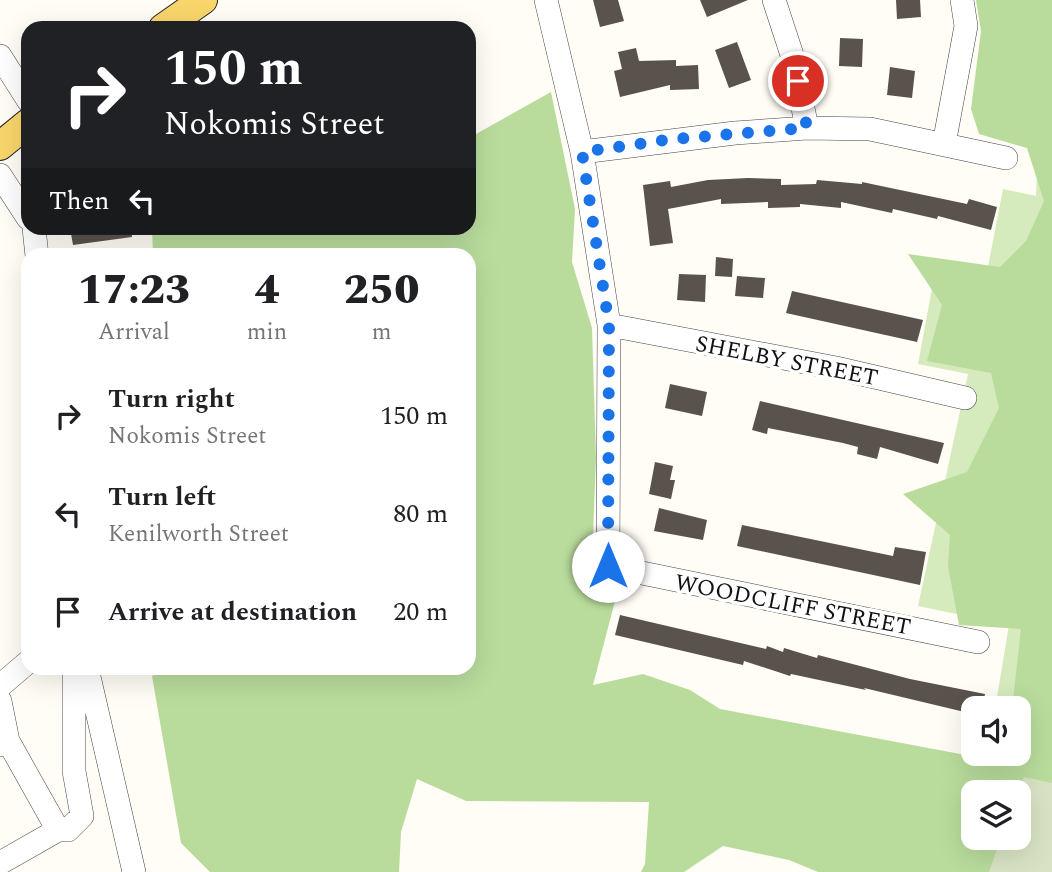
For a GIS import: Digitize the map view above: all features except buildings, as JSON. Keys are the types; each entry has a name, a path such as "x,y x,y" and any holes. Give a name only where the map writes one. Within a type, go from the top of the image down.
{"main road":[{"path":"173,21 203,0"},
{"path":"0,146 21,129"}],"street":[{"path":"546,0 582,152 609,325"},
{"path":"774,0 793,58 807,128"},
{"path":"944,144 966,26 962,0"},
{"path":"0,56 21,89"},
{"path":"582,152 685,138 807,128 870,129 1006,158"},
{"path":"0,175 21,207"},
{"name":"SHELBY STREET","path":"609,325 836,368 965,398"},
{"name":"WOODCLIFF STREET","path":"609,325 608,566 978,642"},
{"path":"0,686 21,668"},
{"path":"0,863 58,831 68,830 82,816 74,771 75,675"},
{"path":"89,675 134,872"},
{"path":"0,701 4,743 58,831"}],"green space":[{"path":"976,0 1052,0 1052,872 818,872 789,860 723,846 684,872 641,872 645,864 649,802 466,801 417,779 401,832 399,872 210,872 181,843 152,676 476,675 476,248 153,248 152,235 476,235 476,134 551,92 575,209 572,262 592,328 596,458 592,560 597,577 620,582 593,685 643,674 690,690 720,709 961,754 961,766 1031,766 1031,696 1013,696 1021,629 959,625 948,566 950,535 903,494 967,472 999,408 991,373 927,361 942,305 908,254 1000,267 1026,241 1044,201 1027,148 979,134 971,109 981,31"},
{"path":"1038,146 1052,156 1052,783 982,768 1031,766 1031,696 997,696 1009,625 918,606 968,374 918,364 935,272 985,282 1003,189 1036,196"},
{"path":"1024,777 1052,783 1052,872 989,872 997,850 1031,850 1031,780 1023,780"}],"route":[{"path":"608,566 609,325 582,152 673,139 807,128 798,81"}]}
